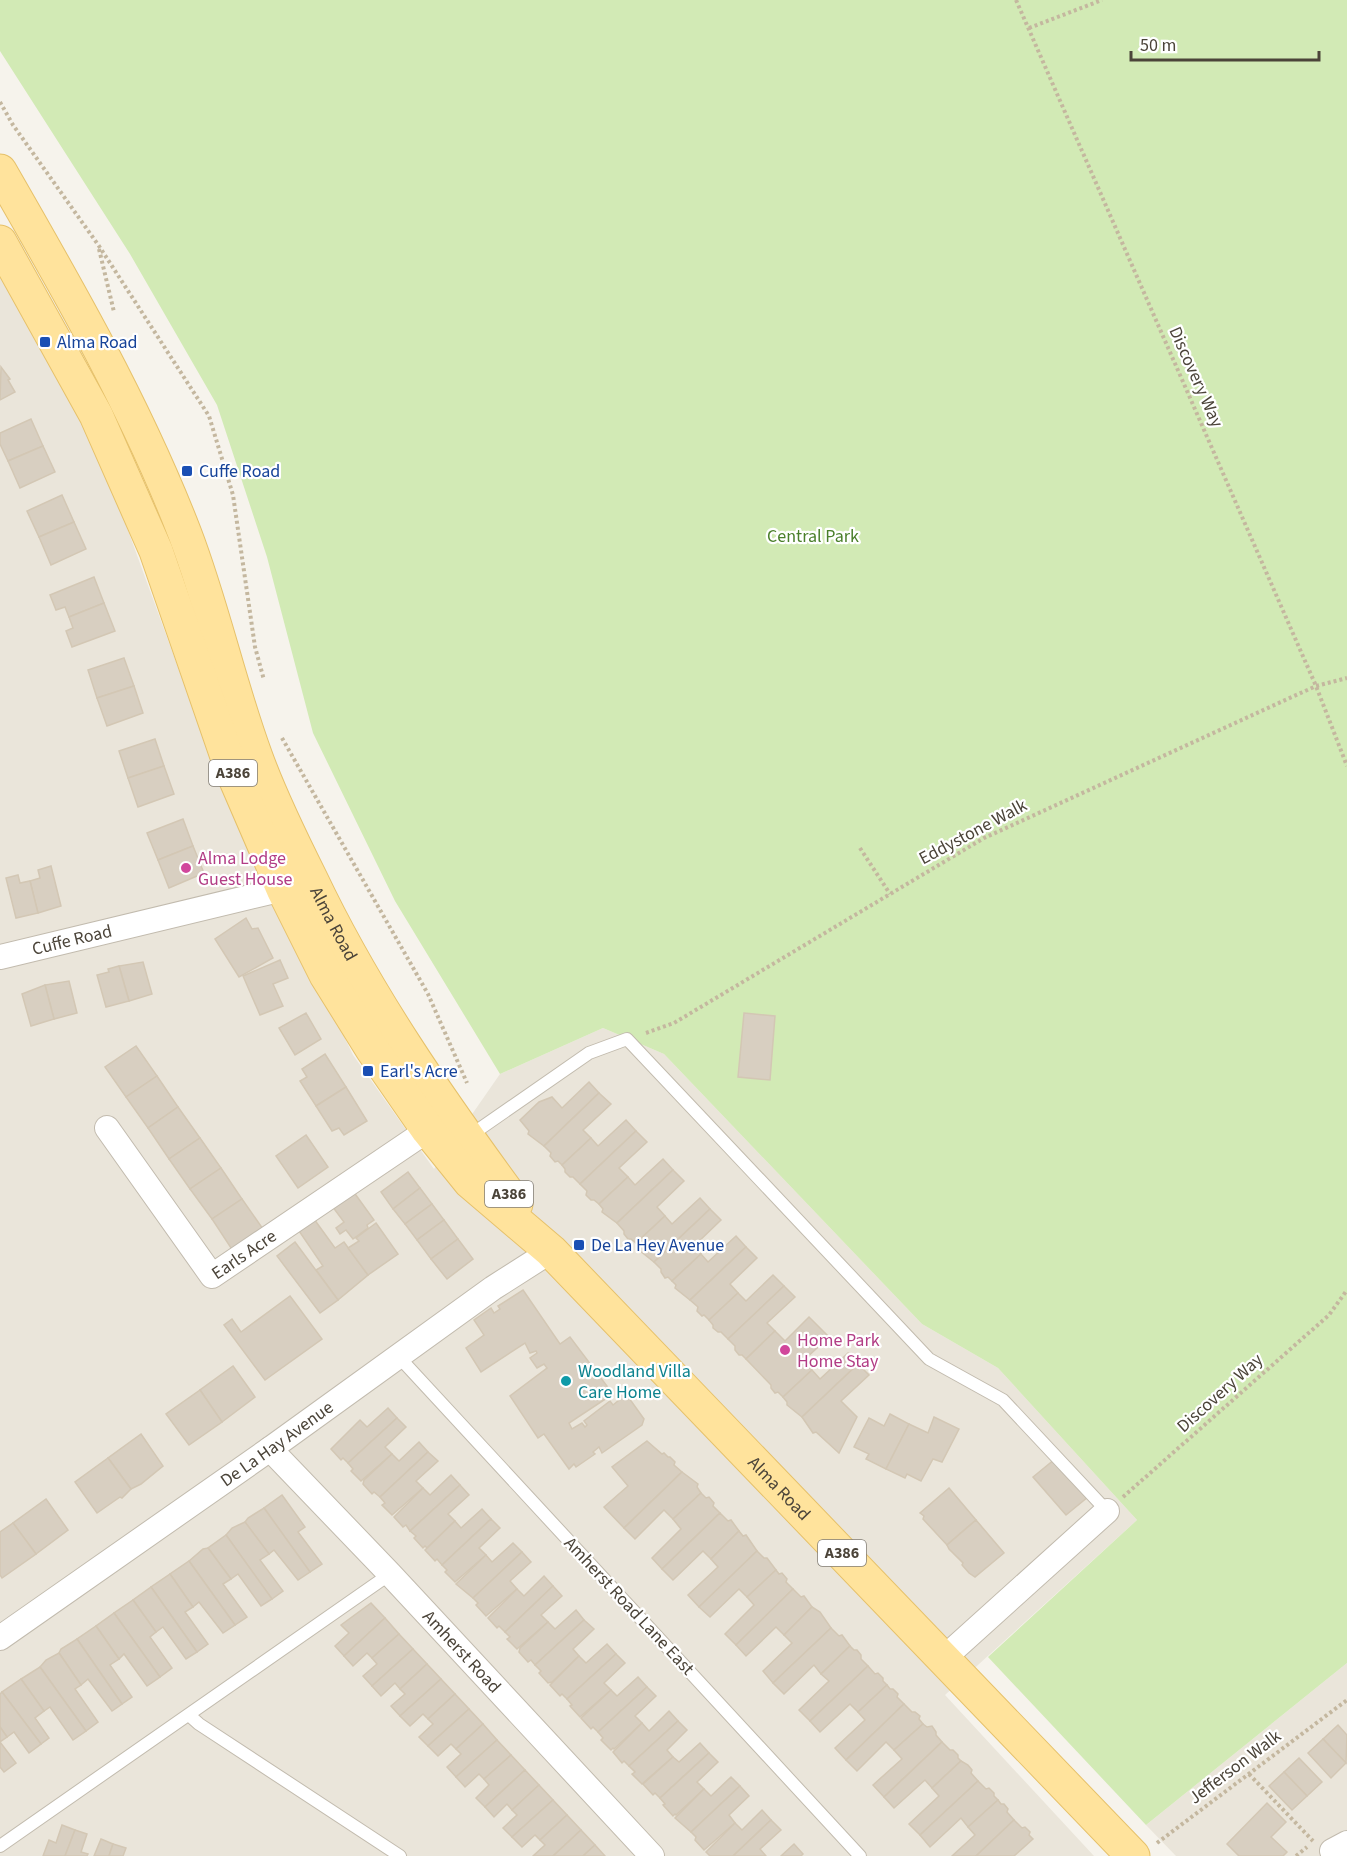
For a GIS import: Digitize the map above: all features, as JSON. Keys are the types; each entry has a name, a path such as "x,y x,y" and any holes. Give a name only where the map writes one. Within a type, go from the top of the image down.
{"main road":[{"name":"Alma Road","path":"0,171 126,399 185,535 256,758 311,880 352,959 477,1131 551,1251"},
{"name":"Alma Road","path":"0,242 101,425 156,551 232,771 283,889 326,975 372,1049 428,1130 470,1182 551,1251 944,1658 1141,1853"}],"street":[{"name":"Cuffe Road","path":"0,957 283,889"},
{"name":"Earls Acre","path":"107,1128 212,1276 428,1130"},
{"name":"De La Hay Avenue","path":"0,1638 270,1449 493,1288 551,1251"},
{"name":"Amherst Road","path":"270,1449 390,1574 652,1856"},
{"path":"944,1658 1107,1511"}],"lane":[{"path":"477,1131 589,1053 627,1039 929,1359 1003,1400 1107,1511"},
{"name":"Amherst Road Lane East","path":"398,1356 860,1856"},
{"path":"0,1846 390,1574"},
{"path":"189,1715 199,1724 400,1856"}],"path":[{"name":"Discovery Way","path":"1016,0 1316,686 1347,766"},
{"path":"1029,28 1102,0"},
{"path":"0,102 13,125 105,256 209,416 233,495 255,647 264,680"},
{"name":"Eddystone Walk","path":"627,1039 674,1023 984,838 1316,686 1347,678"},
{"path":"281,735 428,994 477,1131"},
{"path":"860,848 890,894"},
{"name":"Discovery Way","path":"1107,1511 1329,1315 1347,1290"},
{"name":"Jefferson Walk","path":"1141,1853 1347,1700"},
{"path":"1249,1774 1314,1843 1296,1856"}],"shaded area":[{"path":"0,274 99,451 214,766 353,1055 434,1169 500,1074 603,1028 664,1054 922,1324 998,1368 1137,1520 945,1695 1094,1856 0,1856"},
{"path":"1347,1663 1347,1856 1176,1856 1146,1825"}],"green space":[{"name":"Central Park","path":"0,0 1347,0 1347,1663 1146,1825 988,1657 1137,1520 998,1368 922,1324 664,1054 603,1028 500,1074 395,901 313,733 267,557 217,405 130,254 0,51"}],"building":[{"path":"1,367 10,379 8,380 15,392 0,400"},
{"path":"31,419 43,446 8,461 0,444 0,433"},
{"path":"43,446 55,472 20,488 8,461"},
{"path":"62,495 74,522 39,537 27,511"},
{"path":"74,522 86,549 51,565 39,537"},
{"path":"94,577 104,603 69,617 65,607 56,610 50,595"},
{"path":"104,603 115,631 72,647 66,631 73,628 69,617"},
{"path":"124,658 134,686 97,698 88,670"},
{"path":"134,686 143,713 107,726 97,698"},
{"path":"155,739 164,766 128,778 119,751"},
{"path":"164,766 174,794 138,807 128,778"},
{"path":"183,819 193,846 158,860 147,833"},
{"path":"193,846 204,873 169,888 158,860"},
{"path":"51,866 61,906 38,913 30,881 40,878 38,870"},
{"path":"18,875 20,883 30,881 38,913 16,918 6,878"},
{"path":"246,918 252,929 258,928 273,958 239,977 215,939"},
{"path":"280,960 288,978 273,984 283,1006 260,1015 243,976"},
{"path":"143,962 152,994 129,1001 119,966"},
{"path":"119,966 129,1001 106,1007 97,975"},
{"path":"69,981 77,1013 54,1019 45,985"},
{"path":"45,985 54,1019 31,1026 22,994"},
{"path":"306,1013 321,1039 295,1055 279,1028"},
{"path":"744,1013 775,1016 770,1080 738,1077"},
{"path":"136,1046 157,1076 126,1097 105,1067"},
{"path":"325,1054 346,1087 316,1106 300,1081 307,1077 302,1069"},
{"path":"157,1076 178,1107 148,1128 126,1097"},
{"path":"589,1082 599,1093 544,1146 528,1134 529,1131 520,1120 539,1102 552,1097 562,1108"},
{"path":"346,1087 367,1121 344,1135 339,1128 332,1131 316,1106"},
{"path":"599,1093 611,1104 583,1130 591,1138 562,1165 558,1161 555,1162 550,1156 551,1153 544,1146"},
{"path":"178,1107 200,1138 169,1159 148,1128"},
{"path":"626,1120 636,1131 580,1184 565,1172 562,1165 591,1138 598,1146"},
{"path":"636,1131 647,1142 619,1168 628,1177 599,1204 591,1200 586,1195 587,1191 580,1184"},
{"path":"306,1135 328,1167 298,1188 276,1156"},
{"path":"200,1138 221,1168 190,1189 169,1159"},
{"path":"663,1159 673,1170 617,1223 602,1212 603,1209 599,1204 628,1177 635,1185"},
{"path":"221,1168 242,1199 212,1219 190,1189"},
{"path":"673,1170 684,1181 657,1207 665,1216 636,1243 628,1239 617,1223"},
{"path":"408,1172 420,1188 393,1209 381,1192"},
{"path":"420,1188 432,1204 405,1224 393,1209"},
{"path":"353,1191 374,1220 367,1225 368,1228 353,1239 346,1230 340,1234 336,1228 344,1222 332,1206"},
{"path":"700,1198 710,1209 654,1262 639,1250 640,1247 636,1243 665,1216 672,1224"},
{"path":"242,1199 263,1229 233,1251 212,1219"},
{"path":"432,1204 444,1220 417,1240 405,1224"},
{"path":"710,1209 721,1220 694,1246 701,1254 672,1281 668,1277 665,1278 661,1269 654,1262"},
{"path":"314,1219 335,1248 344,1242 368,1275 338,1300 316,1270 323,1266 299,1231"},
{"path":"444,1220 458,1239 431,1259 417,1240"},
{"path":"376,1223 398,1254 368,1275 348,1248 359,1241 356,1238"},
{"path":"736,1236 746,1247 690,1300 675,1288 676,1285 672,1281 701,1254 708,1262"},
{"path":"458,1239 473,1259 447,1279 431,1259"},
{"path":"295,1242 338,1300 320,1313 277,1256"},
{"path":"746,1247 757,1258 730,1284 738,1293 709,1320 697,1311 698,1307 690,1300"},
{"path":"773,1275 784,1286 728,1339 713,1328 709,1320 738,1293 746,1301"},
{"path":"784,1286 795,1297 767,1323 775,1331 746,1359 739,1355 735,1346 728,1339"},
{"name":"Woodland Villa Care Home","path":"523,1290 560,1344 570,1337 613,1394 569,1423 572,1429 582,1423 585,1427 587,1425 584,1421 610,1401 613,1405 624,1391 644,1419 642,1425 602,1453 599,1447 593,1452 595,1454 576,1467 574,1464 569,1469 544,1434 538,1438 510,1396 547,1368 544,1364 537,1368 530,1358 537,1353 536,1351 530,1353 525,1343 481,1372 466,1348 484,1335 474,1320 491,1308 494,1313 500,1309 498,1306"},
{"path":"290,1296 322,1339 265,1380 224,1325 232,1319 241,1332"},
{"name":"Home Park Home Stay","path":"809,1317 829,1337 803,1361 812,1370 783,1397 778,1392 775,1393 771,1385 746,1359 775,1331 785,1341"},
{"path":"848,1353 858,1364 802,1417 787,1405 783,1397 812,1370 820,1379"},
{"path":"858,1364 869,1375 841,1401 857,1417 839,1453 816,1432 813,1433 802,1417"},
{"path":"233,1366 255,1397 222,1422 200,1390"},
{"path":"200,1390 222,1422 189,1445 166,1414"},
{"path":"388,1408 397,1418 348,1463 343,1458 341,1460 331,1449 360,1420 367,1427"},
{"path":"890,1414 909,1424 886,1469 866,1459 869,1454 854,1447 869,1418 884,1426"},
{"path":"934,1417 959,1429 942,1462 933,1459 921,1481 907,1474 905,1478 886,1469 909,1424 928,1433"},
{"path":"397,1418 406,1427 385,1447 392,1454 361,1481 351,1471 353,1469 348,1463"},
{"path":"141,1434 163,1466 131,1489 108,1458"},
{"path":"647,1441 662,1454 670,1457 675,1462 674,1465 682,1472 624,1528 604,1507 628,1486 612,1467"},
{"path":"419,1442 428,1452 380,1497 374,1492 372,1494 363,1484 364,1480 392,1454 399,1461"},
{"path":"428,1452 438,1461 416,1481 423,1488 392,1515 382,1505 385,1503 380,1497"},
{"path":"108,1458 131,1489 122,1498 120,1497 97,1513 75,1482"},
{"path":"1055,1459 1088,1497 1066,1515 1033,1477"},
{"path":"682,1472 698,1484 697,1487 701,1493 673,1519 664,1510 635,1539 624,1528"},
{"path":"451,1475 460,1485 410,1531 406,1525 403,1527 394,1517 423,1488 430,1495"},
{"path":"460,1485 469,1495 448,1514 455,1521 427,1548 425,1546 423,1548 410,1531"},
{"path":"949,1488 976,1520 947,1545 920,1513"},
{"path":"701,1493 706,1498 709,1497 714,1503 713,1506 720,1513 662,1569 652,1558 681,1529 673,1519"},
{"path":"282,1495 305,1527 298,1532 322,1564 310,1572 264,1508"},
{"path":"46,1499 68,1530 36,1554 13,1523"},
{"path":"264,1508 310,1572 298,1580 274,1550 269,1554 245,1522"},
{"path":"482,1509 491,1519 442,1565 425,1550 455,1521 461,1528"},
{"path":"720,1513 728,1521 731,1520 739,1531 711,1559 703,1551 673,1580 662,1569"},
{"path":"491,1519 500,1528 479,1548 486,1555 455,1582 445,1572 447,1570 442,1565"},
{"path":"976,1520 1004,1553 975,1577 962,1565 963,1563 947,1545"},
{"path":"245,1522 269,1554 260,1560 283,1591 272,1599 226,1535 232,1528"},
{"path":"13,1523 36,1554 2,1578 0,1575 0,1532"},
{"path":"739,1531 743,1536 746,1535 757,1551 699,1607 688,1595 718,1567 711,1559"},
{"path":"226,1535 272,1599 261,1606 238,1574 231,1579 208,1548"},
{"path":"513,1543 522,1552 473,1598 456,1584 486,1555 492,1562"},
{"path":"208,1548 231,1579 223,1584 247,1617 235,1625 189,1561 203,1549"},
{"path":"757,1551 767,1558 776,1570 747,1597 739,1589 710,1617 699,1607"},
{"path":"522,1552 531,1562 510,1581 517,1589 486,1616 473,1598"},
{"path":"189,1561 235,1625 223,1633 199,1602 193,1607 170,1574"},
{"path":"776,1570 779,1574 782,1573 787,1579 786,1582 793,1589 736,1645 725,1634 754,1605 747,1597"},
{"path":"170,1574 193,1607 185,1612 208,1644 197,1652 151,1587"},
{"path":"544,1576 553,1586 505,1632 499,1626 497,1628 488,1618 517,1589 524,1596"},
{"path":"553,1586 562,1596 541,1615 548,1622 517,1649 507,1639 510,1637 505,1632"},
{"path":"151,1587 197,1652 186,1659 163,1627 156,1632 133,1600"},
{"path":"793,1589 801,1597 804,1596 812,1607 784,1635 776,1627 746,1656 736,1645"},
{"path":"133,1600 156,1632 150,1637 172,1668 160,1677 114,1613"},
{"path":"371,1603 385,1618 344,1656 335,1646 349,1633 341,1625"},
{"path":"812,1607 820,1612 831,1628 773,1683 763,1671 792,1643 784,1635"},
{"path":"576,1610 584,1620 535,1665 531,1660 528,1662 519,1652 520,1648 548,1622 555,1629"},
{"path":"114,1613 160,1677 147,1686 124,1654 119,1659 96,1626"},
{"path":"385,1618 399,1634 372,1658 367,1653 353,1666 344,1656"},
{"path":"584,1620 594,1629 573,1649 579,1656 552,1682 548,1683 535,1665"},
{"path":"96,1626 119,1659 110,1665 132,1697 122,1704 77,1639"},
{"path":"831,1628 839,1636 842,1635 850,1646 821,1674 814,1665 784,1694 773,1683"},
{"path":"399,1634 413,1649 372,1686 363,1676 377,1664 372,1658"},
{"path":"77,1639 122,1704 112,1711 88,1679 81,1685 59,1653 61,1649"},
{"path":"607,1644 616,1654 567,1699 562,1694 560,1696 550,1685 579,1656 586,1663"},
{"path":"850,1646 857,1650 861,1659 868,1666 810,1721 799,1710 829,1681 821,1674"},
{"path":"413,1649 427,1664 400,1689 395,1683 381,1696 372,1686"},
{"path":"59,1653 81,1685 75,1689 98,1722 86,1731 40,1667 46,1660"},
{"path":"616,1654 625,1663 604,1683 611,1690 580,1717 567,1699"},
{"path":"427,1664 441,1679 400,1716 391,1706 405,1694 400,1689"},
{"path":"868,1666 875,1674 878,1673 883,1678 887,1685 858,1712 850,1704 820,1732 810,1721"},
{"path":"40,1667 86,1731 73,1740 50,1707 44,1711 21,1679"},
{"path":"638,1677 647,1687 598,1732 593,1727 591,1729 581,1718 611,1690 617,1696"},
{"path":"21,1679 44,1711 35,1718 49,1738 41,1744 2,1692"},
{"path":"441,1679 455,1694 428,1719 423,1714 410,1726 400,1716"},
{"path":"887,1685 898,1694 897,1697 904,1704 846,1760 835,1748 865,1720 858,1712"},
{"path":"647,1687 656,1696 635,1716 642,1723 611,1750 601,1740 603,1738 598,1732"},
{"path":"2,1692 41,1744 29,1753 14,1732 7,1737 0,1727 0,1694"},
{"path":"455,1694 469,1709 428,1746 419,1737 433,1724 428,1719"},
{"path":"904,1704 920,1716 919,1719 923,1724 894,1750 886,1742 857,1771 846,1760"},
{"path":"469,1709 483,1724 456,1749 451,1744 438,1756 428,1746"},
{"path":"669,1711 678,1721 629,1766 624,1761 622,1763 613,1752 642,1723 649,1731"},
{"path":"678,1721 687,1730 667,1750 673,1757 642,1784 632,1774 635,1772 629,1766"},
{"path":"483,1724 497,1740 456,1777 447,1767 461,1754 456,1749"},
{"path":"923,1724 927,1727 932,1726 942,1742 884,1797 873,1785 902,1759 894,1750"},
{"path":"1338,1725 1347,1735 1346,1763 1323,1739"},
{"path":"0,1727 7,1737 0,1742"},
{"path":"1323,1739 1346,1763 1331,1778 1308,1753"},
{"path":"497,1740 511,1755 484,1779 479,1774 465,1787 456,1777"},
{"path":"0,1742 16,1763 4,1772 0,1767"},
{"path":"942,1742 958,1755 961,1761 932,1788 925,1780 894,1808 884,1797"},
{"path":"700,1743 709,1753 660,1798 655,1793 653,1795 643,1784 673,1757 679,1762"},
{"path":"709,1753 718,1762 697,1782 704,1789 673,1816 660,1798"},
{"path":"511,1755 525,1770 485,1807 476,1798 489,1785 484,1779"},
{"path":"1299,1758 1322,1782 1307,1796 1284,1772"},
{"path":"961,1761 968,1765 978,1781 920,1835 909,1824 939,1796 932,1788"},
{"path":"525,1770 539,1785 512,1810 507,1804 494,1817 485,1807"},
{"path":"1284,1772 1307,1796 1292,1810 1269,1786"},
{"path":"731,1777 740,1786 691,1832 675,1818 704,1789 711,1796"},
{"path":"978,1781 986,1789 989,1788 998,1800 968,1827 961,1818 930,1847 920,1835"},
{"path":"539,1785 553,1800 512,1837 503,1828 517,1815 512,1810"},
{"path":"740,1786 749,1796 729,1815 735,1823 704,1850 691,1832"},
{"path":"553,1800 567,1815 540,1840 535,1835 522,1847 512,1837"},
{"path":"998,1800 1008,1809 1007,1812 1014,1820 976,1856 952,1856 975,1835 968,1827"},
{"path":"1267,1803 1286,1822 1271,1837 1287,1852 1283,1856 1239,1856 1227,1844"},
{"path":"762,1810 771,1820 733,1856 710,1856 706,1852 735,1823 742,1830"},
{"path":"567,1815 581,1830 553,1856 533,1856 545,1845 540,1840"},
{"path":"771,1820 781,1830 760,1849 766,1856 733,1856"},
{"path":"1014,1820 1030,1832 1029,1835 1033,1839 1014,1856 976,1856"},
{"path":"62,1825 75,1830 65,1856 43,1856 49,1840 56,1843"},
{"path":"75,1830 87,1834 81,1852 88,1854 87,1856 65,1856"},
{"path":"581,1830 595,1845 583,1856 553,1856"},
{"path":"101,1839 113,1844 109,1856 94,1856"},
{"path":"113,1844 126,1848 123,1856 109,1856"},
{"path":"794,1844 803,1854 801,1856 781,1856"},
{"path":"595,1845 605,1856 583,1856"}],"place":[{"name":"Alma Road","path":"45,342"},
{"name":"Cuffe Road","path":"187,471"},
{"name":"Alma Lodge Guest House","path":"186,868"},
{"name":"Earl's Acre","path":"368,1071"},
{"name":"De La Hey Avenue","path":"579,1245"},
{"name":"Home Park Home Stay","path":"785,1350"},
{"name":"Woodland Villa Care Home","path":"566,1381"}]}
